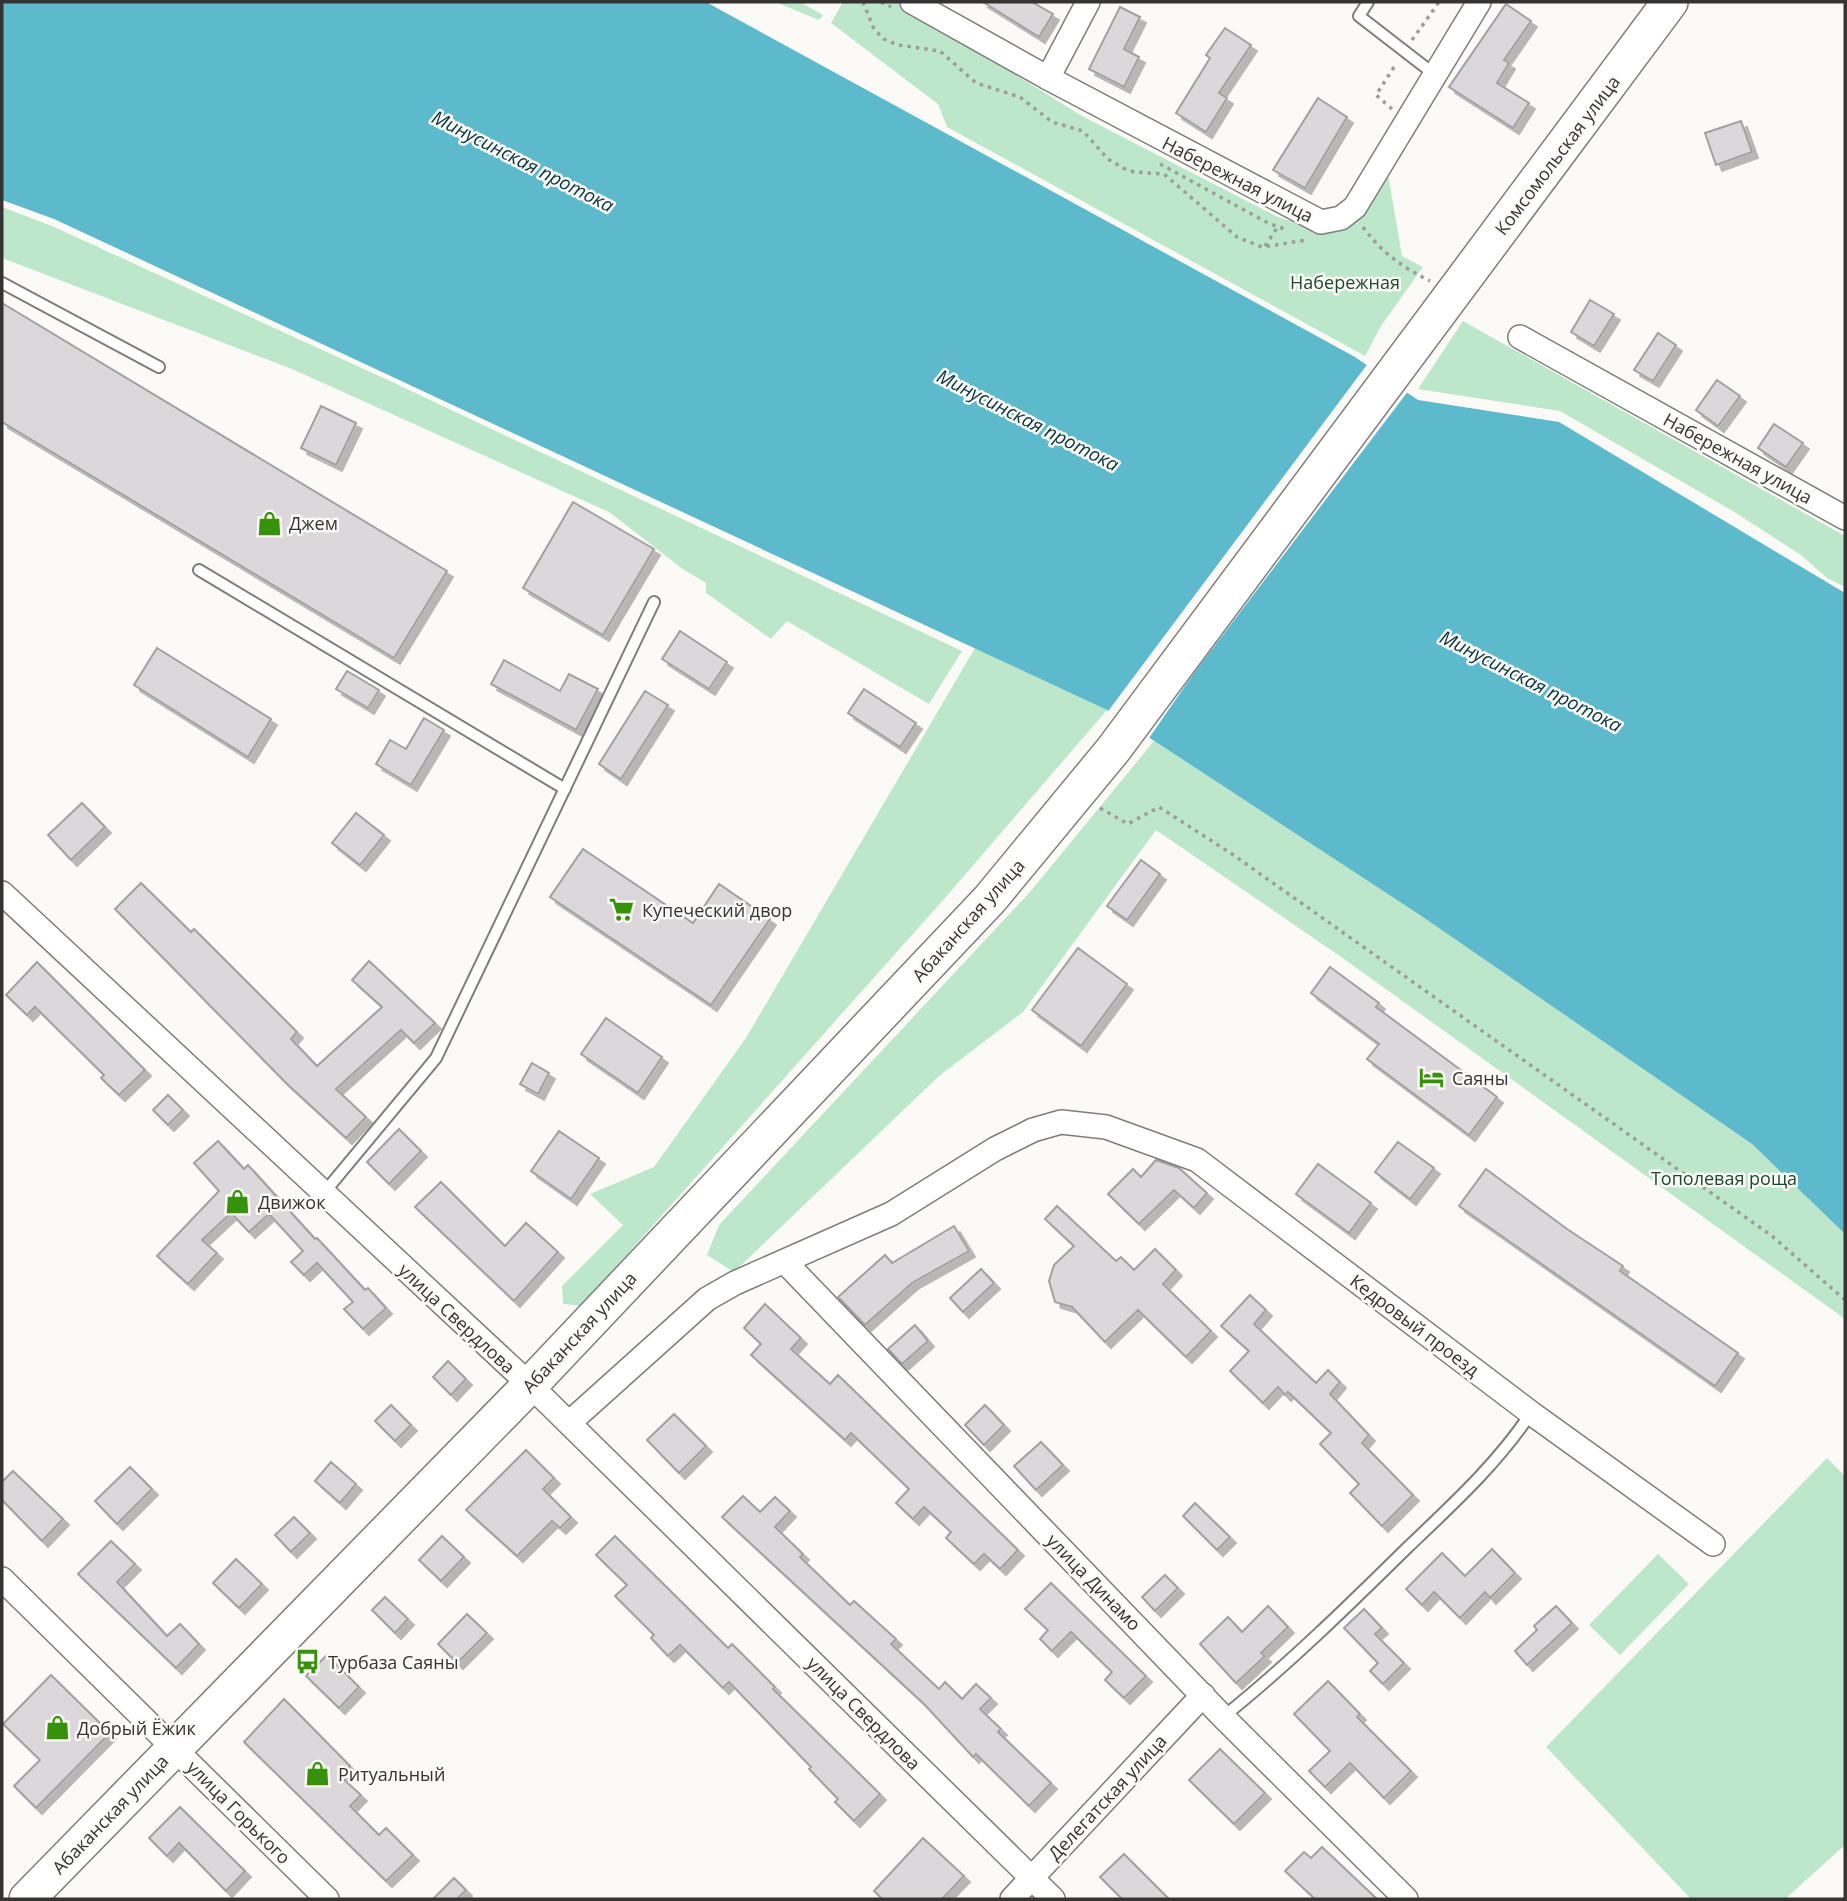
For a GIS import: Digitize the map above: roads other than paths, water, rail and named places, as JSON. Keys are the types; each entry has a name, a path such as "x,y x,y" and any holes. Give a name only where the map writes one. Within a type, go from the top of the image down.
{"main road":[{"name":"Комсомольская улица","path":"1113,750 1439,295 1670,2"},
{"name":"Абаканская улица","path":"27,1899 530,1385 990,899 1113,750"}],"street":[{"name":"Набережная улица","path":"912,2 1048,78 1321,222 1341,218 1355,207 1479,2"},
{"path":"1048,78 1088,2"},
{"name":"Набережная улица","path":"1520,337 1845,518"},
{"name":"улица Свердлова","path":"2,893 530,1385 1053,1899"},
{"name":"Кедровый проезд","path":"785,1262 891,1214 995,1149 1033,1130 1061,1122 1106,1127 1198,1160 1531,1413 1713,1544"},
{"path":"569,1423 707,1298 785,1262"},
{"name":"улица Динамо","path":"785,1262 1223,1717 1406,1899"},
{"name":"улица Горького","path":"2,1578 327,1899"},
{"name":"Делегатская улица","path":"1012,1899 1203,1695"}],"lane":[{"path":"1368,2 1359,16 1434,74"},
{"path":"2,283 159,367"},
{"path":"199,570 565,789"},
{"path":"323,1194 436,1058 654,602"},
{"path":"1223,1717 1276,1675 1454,1505 1515,1437 1531,1413"}],"water":[{"name":"Минусинская протока","path":"2,2 706,2 1355,357 1418,400 1559,422 1845,593 1845,1234 1752,1144 1420,915 1107,710 54,219 2,200"}],"place":[{"name":"Джем","path":"269,523"},
{"name":"Купеческий двор","path":"622,910"},
{"name":"Саяны","path":"1432,1078"},
{"name":"Движок","path":"238,1202"},
{"name":"Турбаза Саяны","path":"308,1662"},
{"name":"Добрый Ёжик","path":"57,1728"},
{"name":"Ритуальный","path":"318,1774"}],"park label":[{"name":"Набережная","path":"1345,282"},
{"name":"Тополевая роща","path":"1724,1178"}]}
